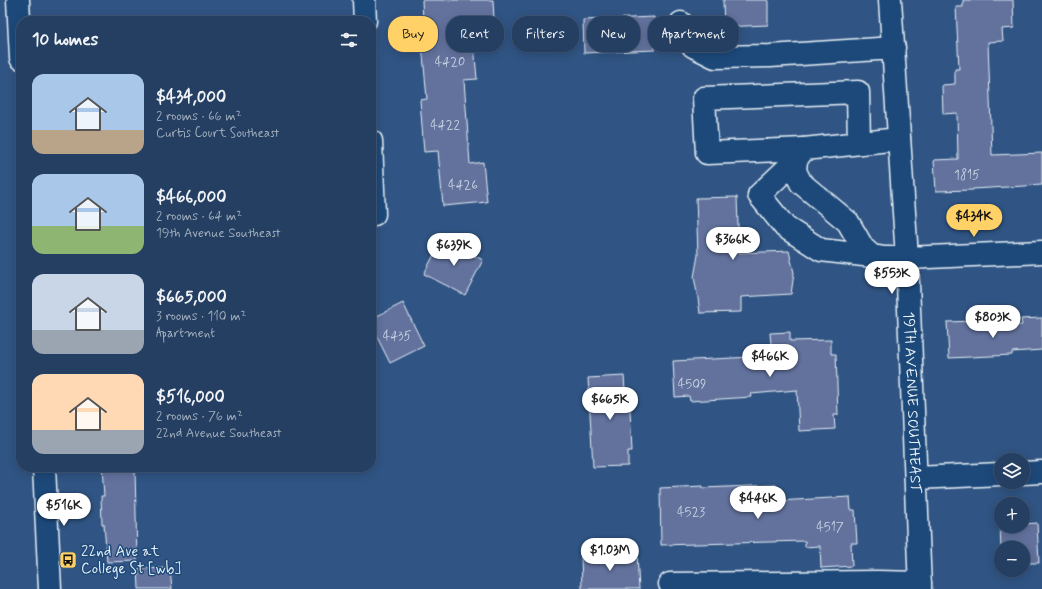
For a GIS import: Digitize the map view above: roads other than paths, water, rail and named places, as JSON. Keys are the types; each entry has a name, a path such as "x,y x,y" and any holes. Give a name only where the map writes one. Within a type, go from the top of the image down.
{"street":[{"path":"18,0 19,16"},
{"path":"364,0 365,16"},
{"name":"19TH AVENUE SOUTHEAST","path":"890,0 907,258 920,586"},
{"path":"704,52 714,57 770,56 894,48"},
{"path":"859,143 858,92 704,98 707,153 800,154 859,143 900,139"},
{"path":"800,154 795,171 801,183 848,222 863,248 872,256"},
{"path":"800,154 759,195 785,227 821,250 885,258 1042,252"},
{"path":"44,472 50,589"},
{"path":"1030,473 1042,472"},
{"path":"916,478 994,474"},
{"path":"670,584 877,582 920,586"}],"place":[{"name":"22nd Ave at College St [wb]","path":"68,560"}]}
